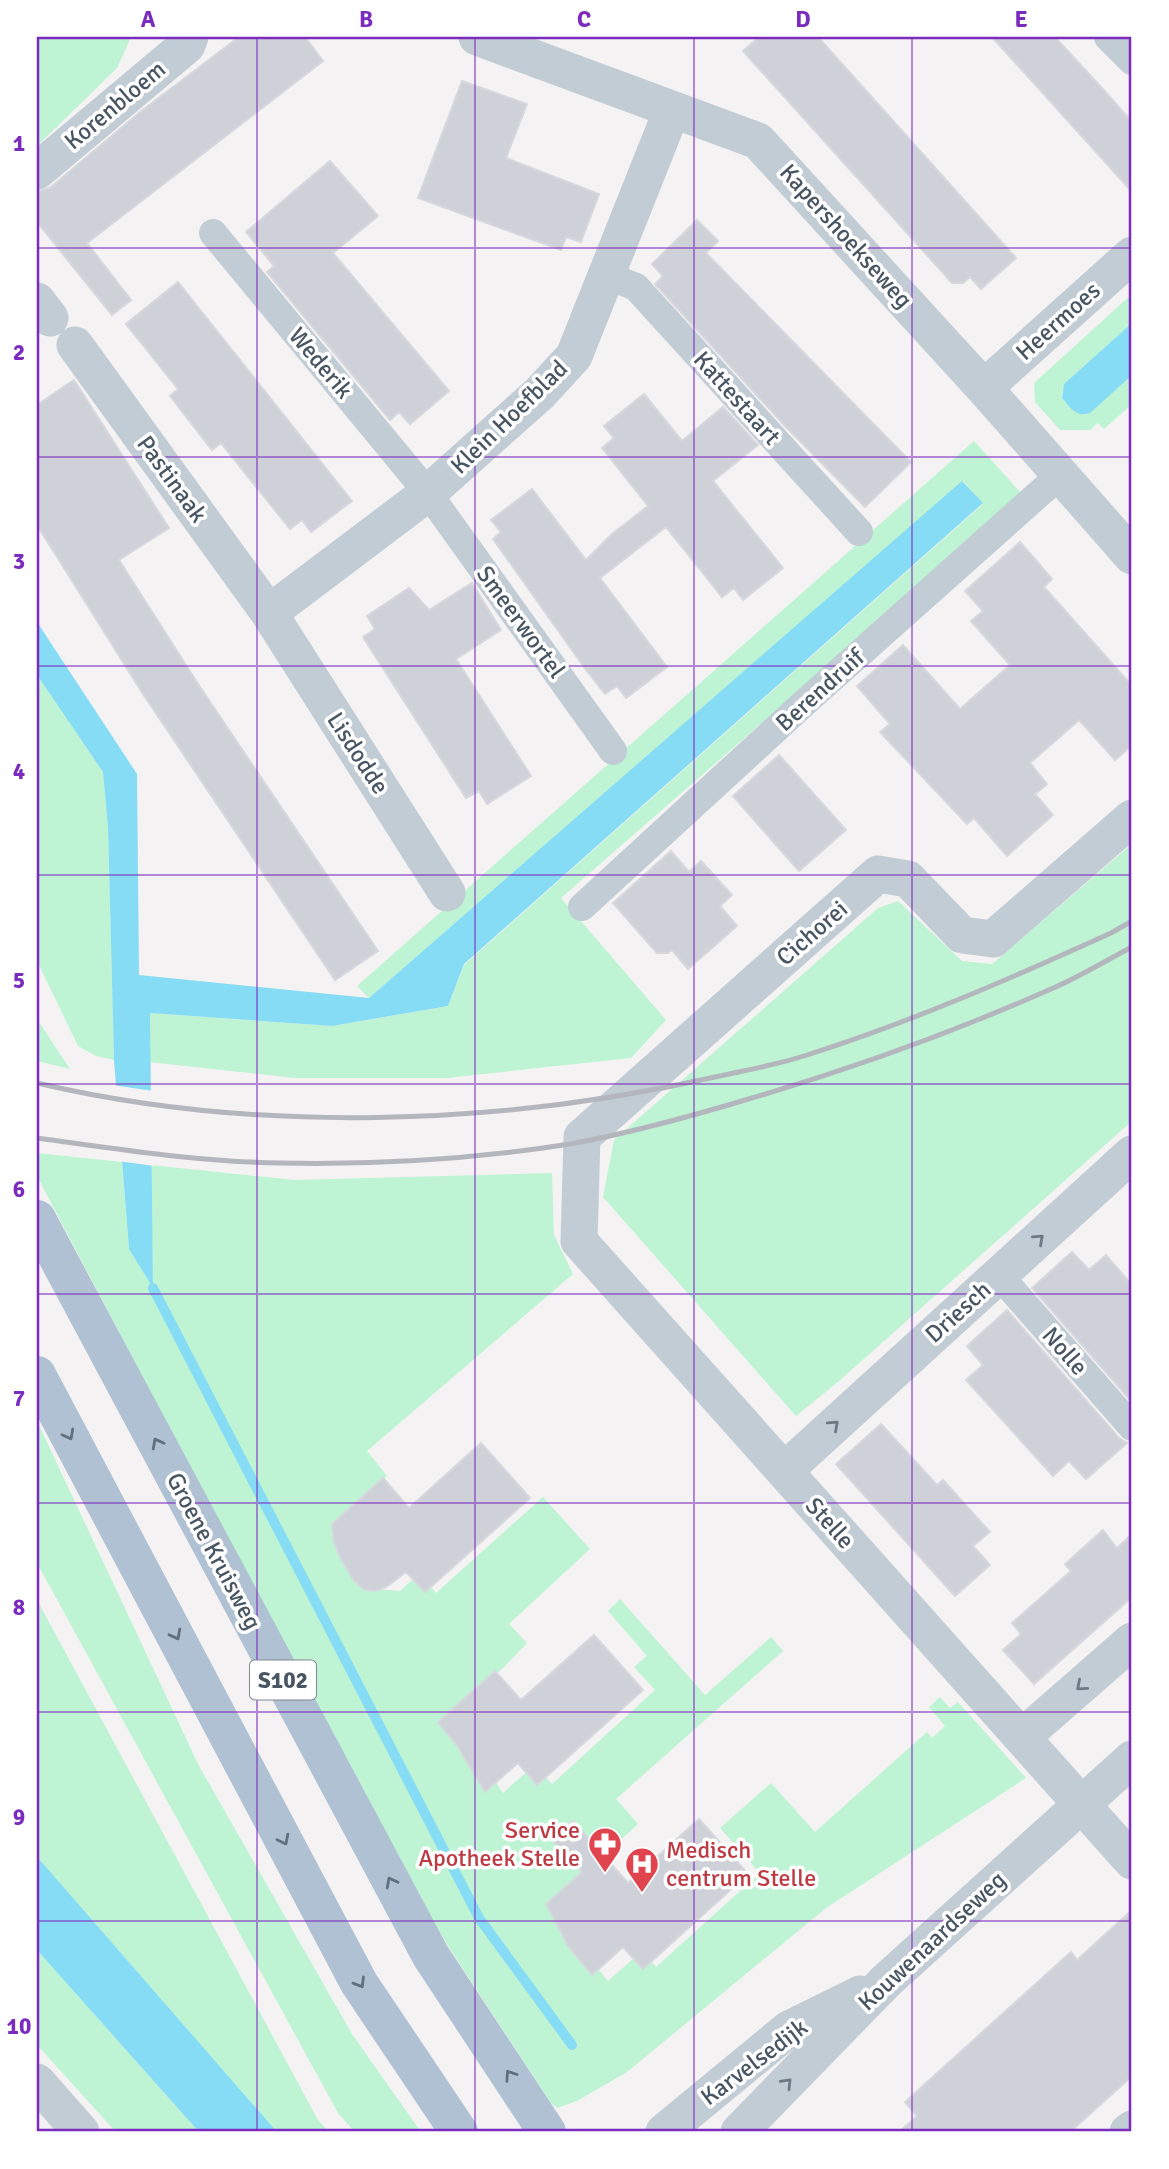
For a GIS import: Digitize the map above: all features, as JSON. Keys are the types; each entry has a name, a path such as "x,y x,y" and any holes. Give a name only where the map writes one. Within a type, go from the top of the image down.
{"main road":[{"name":"Groene Kruisweg","path":"37,1219 431,1956 547,2132"},
{"name":"S102","path":"37,1375 359,1983 459,2132"}],"street":[{"name":"Korenbloem","path":"37,171 187,45 190,37"},
{"path":"1108,37 1132,61"},
{"name":"Kapershoekseweg","path":"488,39 758,141 984,388 1132,556"},
{"name":"Klein Hoefblad","path":"269,613 428,493 540,393 574,356 672,110"},
{"name":"Wederik","path":"213,233 428,493"},
{"name":"Heermoes","path":"984,388 1132,255"},
{"name":"Kattestaart","path":"606,275 636,287 859,532"},
{"name":"Pastinaak","path":"75,345 269,613"},
{"name":"Berendruif","path":"582,907 802,705 1060,475"},
{"name":"Smeerwortel","path":"428,493 614,751"},
{"name":"Lisdodde","path":"269,613 447,893"},
{"name":"Cichorei","path":"579,1241 582,1137 878,874 908,879 962,935 993,939 1132,818"},
{"name":"Driesch","path":"784,1471 1132,1154"},
{"name":"Stelle","path":"579,1241 1132,1861"},
{"name":"Nolle","path":"999,1275 1132,1427"},
{"path":"1022,1737 1132,1641"},
{"name":"Kouwenaardseweg","path":"739,2132 886,1981 1132,1759"},
{"name":"Karvelsedijk","path":"664,2132 789,2029 886,1981"},
{"path":"37,2082 81,2132"},
{"path":"1128,2132 1132,2129"}],"green space":[{"path":"37,37 131,37 117,68 37,146"},
{"path":"1132,294 1132,323 1068,381 1062,398 1086,415 1132,375 1132,404 1104,429 1098,423 1090,430 1060,430 1035,402 1034,383"},
{"path":"974,441 1023,495 561,898 666,1020 631,1058 447,1078 295,1078 149,1062 150,1013 332,1026 448,1006 464,965 983,504 963,481 369,998 357,986"},
{"path":"37,675 103,772 108,828 114,1060 96,1056 78,1046 37,961"},
{"path":"1132,844 1132,1121 796,1416 603,1197 614,1140 878,908 898,901 962,961 992,964"},
{"path":"37,1019 70,1069 37,1061"},
{"path":"37,1153 122,1162 129,1249 153,1287 151,1165 295,1180 552,1173 554,1235 573,1274 367,1451 387,1476 339,1521 375,1589 400,1591 419,1574 436,1593 543,1497 590,1549 509,1624 527,1643 447,1719 474,1749 503,1793 534,1765 552,1784 655,1690 634,1667 647,1656 608,1611 620,1599 705,1695 771,1637 783,1651 616,1799 638,1824 553,1902 575,1941 608,1981 642,1951 656,1967 760,1873 720,1828 771,1783 815,1832 927,1732 932,1738 945,1726 929,1707 940,1697 950,1708 958,1702 1026,1778 826,1908 627,2072 577,2101 557,2108 551,2103 448,1946 368,1806 37,1176"},
{"path":"37,1421 199,1766 352,2034 421,2132 355,2132 338,2113 37,1563"},
{"path":"37,1600 318,2120 329,2132 277,2132 37,1857"},
{"path":"37,1950 199,2132 116,2132 37,2045"}],"water":[{"path":"1132,323 1132,375 1090,413 1081,414 1074,411 1062,398 1064,384"},
{"path":"962,481 983,503 464,964 448,1006 332,1026 150,1013 153,1288 129,1249 114,1060 108,828 103,772 37,675 37,622 137,774 139,975 369,998"},
{"path":"37,1857 277,2132 199,2132 37,1950"}],"pier":[{"path":"112,1085 153,1091 154,1166 118,1161"}],"building":[{"path":"239,37 305,37 323,61 87,243 131,300 112,315 37,222 37,192 51,187 140,112"},
{"path":"759,37 818,37 1016,258 981,289 970,277 963,283 952,283 743,51"},
{"path":"992,37 1055,37 1101,87 1132,122 1132,192"},
{"path":"462,81 527,104 506,158 599,194 581,242 566,237 561,250 418,198"},
{"path":"330,161 378,216 333,253 449,391 410,424 399,412 390,420 267,272 274,266 246,232"},
{"path":"697,220 718,241 706,253 911,462 865,507 785,426 655,284 663,276 652,264"},
{"path":"178,282 352,501 311,532 302,520 290,529 221,443 212,450 170,396 178,389 126,324"},
{"path":"74,380 169,528 119,560 200,687 378,951 335,980 143,694 37,525 37,405"},
{"path":"644,394 682,441 723,407 758,445 713,481 783,568 743,600 734,588 722,597 666,527 600,578 667,667 626,698 617,686 605,694 586,670 493,539 501,532 491,520 532,489 586,560 612,534 648,506 602,448 614,438 604,426"},
{"path":"1020,542 1052,579 1044,587 1132,686 1132,745 1115,760 1079,720 1030,763 1047,784 1035,794 1053,815 1007,856 974,818 967,824 880,732 890,724 857,686 903,645 960,709 1010,665 971,621 983,611 965,591"},
{"path":"472,583 501,630 456,659 531,776 487,804 479,791 466,798 363,637 375,629 367,616 409,588 429,610"},
{"path":"779,755 846,830 799,871 733,796"},
{"path":"671,851 689,872 701,861 732,895 720,906 737,926 688,969 672,950 668,953 657,953 613,903"},
{"path":"1072,1252 1089,1270 1106,1255 1132,1285 1132,1402 1032,1288"},
{"path":"1007,1310 1119,1438 1127,1443 1086,1479 1069,1461 1053,1476 966,1380 983,1365 967,1346"},
{"path":"881,1424 937,1485 943,1480 990,1532 973,1546 990,1565 955,1596 836,1464"},
{"path":"481,1443 530,1498 425,1592 406,1572 376,1591 365,1590 354,1581 334,1542 332,1524 383,1478 409,1508"},
{"path":"1103,1530 1117,1548 1132,1534 1132,1597 1034,1684 1003,1650 1021,1634 1012,1623 1071,1571 1065,1564"},
{"path":"594,1635 643,1690 537,1785 518,1763 485,1792 458,1747 438,1722 495,1671 521,1700"},
{"name":"Medisch centrum Stelle","path":"699,1819 748,1874 643,1969 623,1947 592,1975 568,1946 546,1904 582,1872 552,1839 573,1821 628,1883"},
{"path":"1132,1910 1132,2076 1070,2132 899,2132 917,2116 905,2102 1071,1952 1077,1960"}],"waterway":[{"path":"153,1288 479,1918 572,2045"}],"railway":[{"path":"37,1083 120,1099 204,1110 290,1116 376,1118 548,1106 633,1093 796,1059 923,1014 999,983 1132,921"},
{"path":"37,1138 188,1158 280,1163 425,1160 570,1144 684,1118 866,1062 1014,1005 1072,979 1132,947"}],"place":[{"name":"Service Apotheek Stelle","path":"605,1874"},
{"name":"Medisch centrum Stelle","path":"642,1894"}]}
